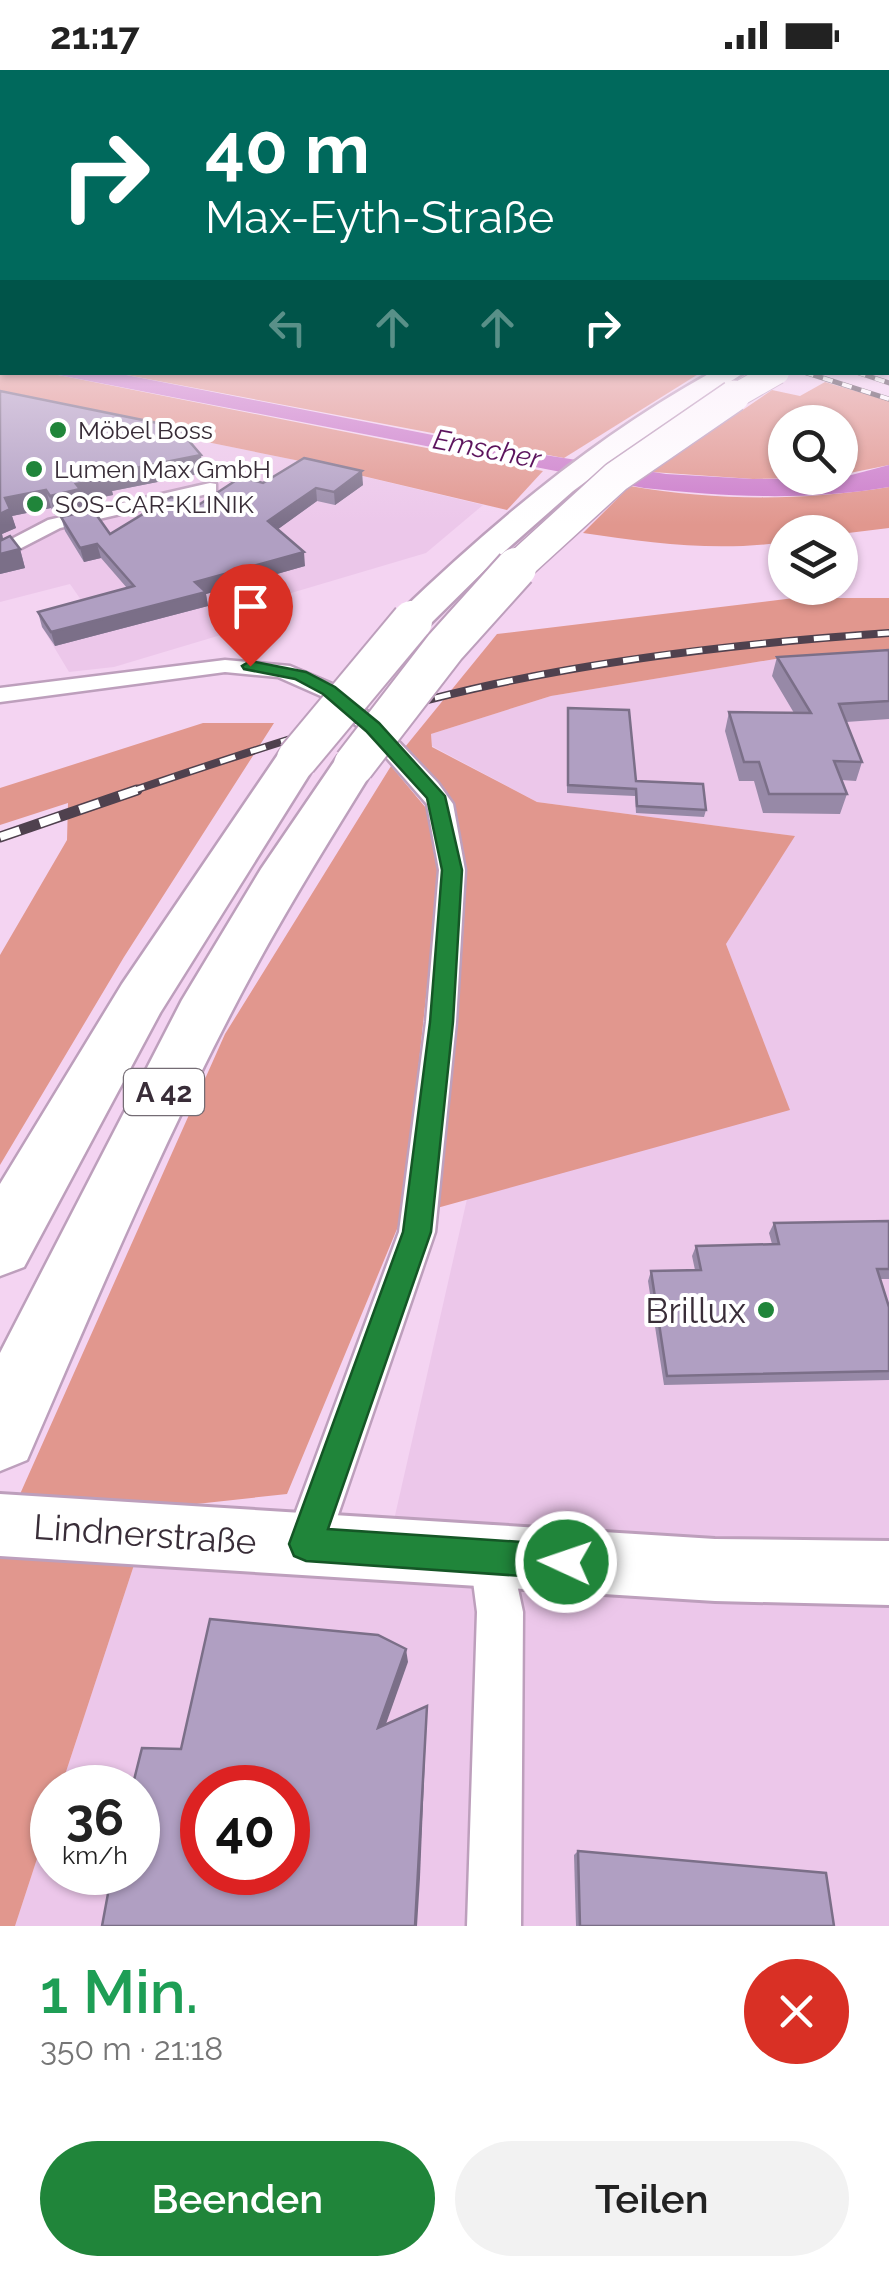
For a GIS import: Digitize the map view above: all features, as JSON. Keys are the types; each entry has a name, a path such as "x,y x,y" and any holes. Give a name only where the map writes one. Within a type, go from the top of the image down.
{"highway":[{"name":"A 42","path":"0,1246 125,1021 218,873 297,759 412,622 521,516 629,434 727,375"},
{"name":"A 42","path":"0,1433 97,1224 195,1031 278,882 354,766 477,609 559,527 664,440 772,375"}],"street":[{"path":"0,553 54,524 210,488"},
{"path":"0,695 225,666 282,670 329,691 372,727 440,804 452,870 441,1022 417,1232 306,1544"},
{"name":"Lindnerstraße","path":"0,1525 492,1558 715,1570 889,1574"},
{"path":"492,1558 500,1612 494,1926"}],"shaded area":[{"path":"0,375 58,375 543,471 507,510 295,460 0,400"},
{"path":"127,375 697,375 564,458"},
{"path":"825,382 889,401 889,465 858,471 858,405 768,405 768,479 652,472 772,390 800,396"},
{"path":"0,400 295,460 483,505 426,553 254,604 268,621 114,667 69,672 42,627 90,613 70,584 0,602"},
{"path":"630,486 759,497 858,495 858,491 889,487 889,528 858,532 858,515 768,515 768,544 734,546 659,543 583,533"},
{"path":"858,598 889,598 889,649 787,657 551,696 431,734 432,747 537,802 795,836 726,944 790,1110 437,1208 449,802 405,747 497,634 768,601 768,605 858,605"},
{"path":"889,649 889,1926 15,1926 30,1880 30,1895 160,1895 160,1765 68,1765 134,1565 384,1564 467,1199 789,1109 726,944 794,836 537,802 432,746 431,734 551,696 787,657"},
{"path":"203,723 274,723 124,957 0,1165 0,955 67,840 68,803 0,825 0,788"},
{"path":"391,766 426,808 441,860 402,1217 287,1494 141,1510 134,1565 68,1765 30,1765 30,1880 15,1926 0,1926 0,1539 225,1034"}],"water":[{"name":"Emscher","path":"58,375 126,375 494,447 666,474 768,479 768,495 798,495 767,496 644,488"},
{"path":"889,465 889,487 858,491 858,473"}],"building":[{"path":"0,391 177,427 201,455 100,475 109,477 76,484 80,489 50,496 46,490 5,498 10,509 0,514"},
{"path":"304,458 362,471 334,492 316,488 268,521 304,552 195,582 206,592 51,632 38,612 134,586 97,544 80,548 61,517 93,510 110,534 171,497 200,504 241,477 263,483"},
{"path":"10,536 20,549 0,554 0,541"},
{"path":"889,650 889,701 839,704 862,762 834,761 847,794 769,794 759,762 744,762 729,712 811,713 777,657"},
{"path":"568,708 629,710 636,781 703,784 706,810 637,806 636,789 568,785"},
{"name":"Brillux","path":"889,1221 889,1269 877,1269 889,1307 889,1371 667,1376 651,1271 701,1270 696,1246 779,1244 774,1223"},
{"path":"210,1619 378,1635 406,1649 378,1728 427,1706 415,1926 102,1926 108,1895 160,1895 160,1765 138,1765 142,1748 181,1749"},
{"path":"578,1851 826,1873 834,1926 580,1926"}],"railway":[{"path":"813,375 889,399"},
{"path":"865,375 889,383"},
{"path":"129,792 357,719 495,684 691,651 889,633"},
{"path":"0,837 137,790"}],"place":[{"name":"Möbel Boss","path":"58,430"},
{"name":"Lumen Max GmbH","path":"34,469"},
{"name":"SOS-CAR-KLINIK","path":"35,504"},
{"name":"Brillux","path":"766,1310"}],"route":[{"path":"250,666 300,675 329,691 372,727 436,796 452,870 441,1022 417,1232 306,1544 566,1562"}]}
